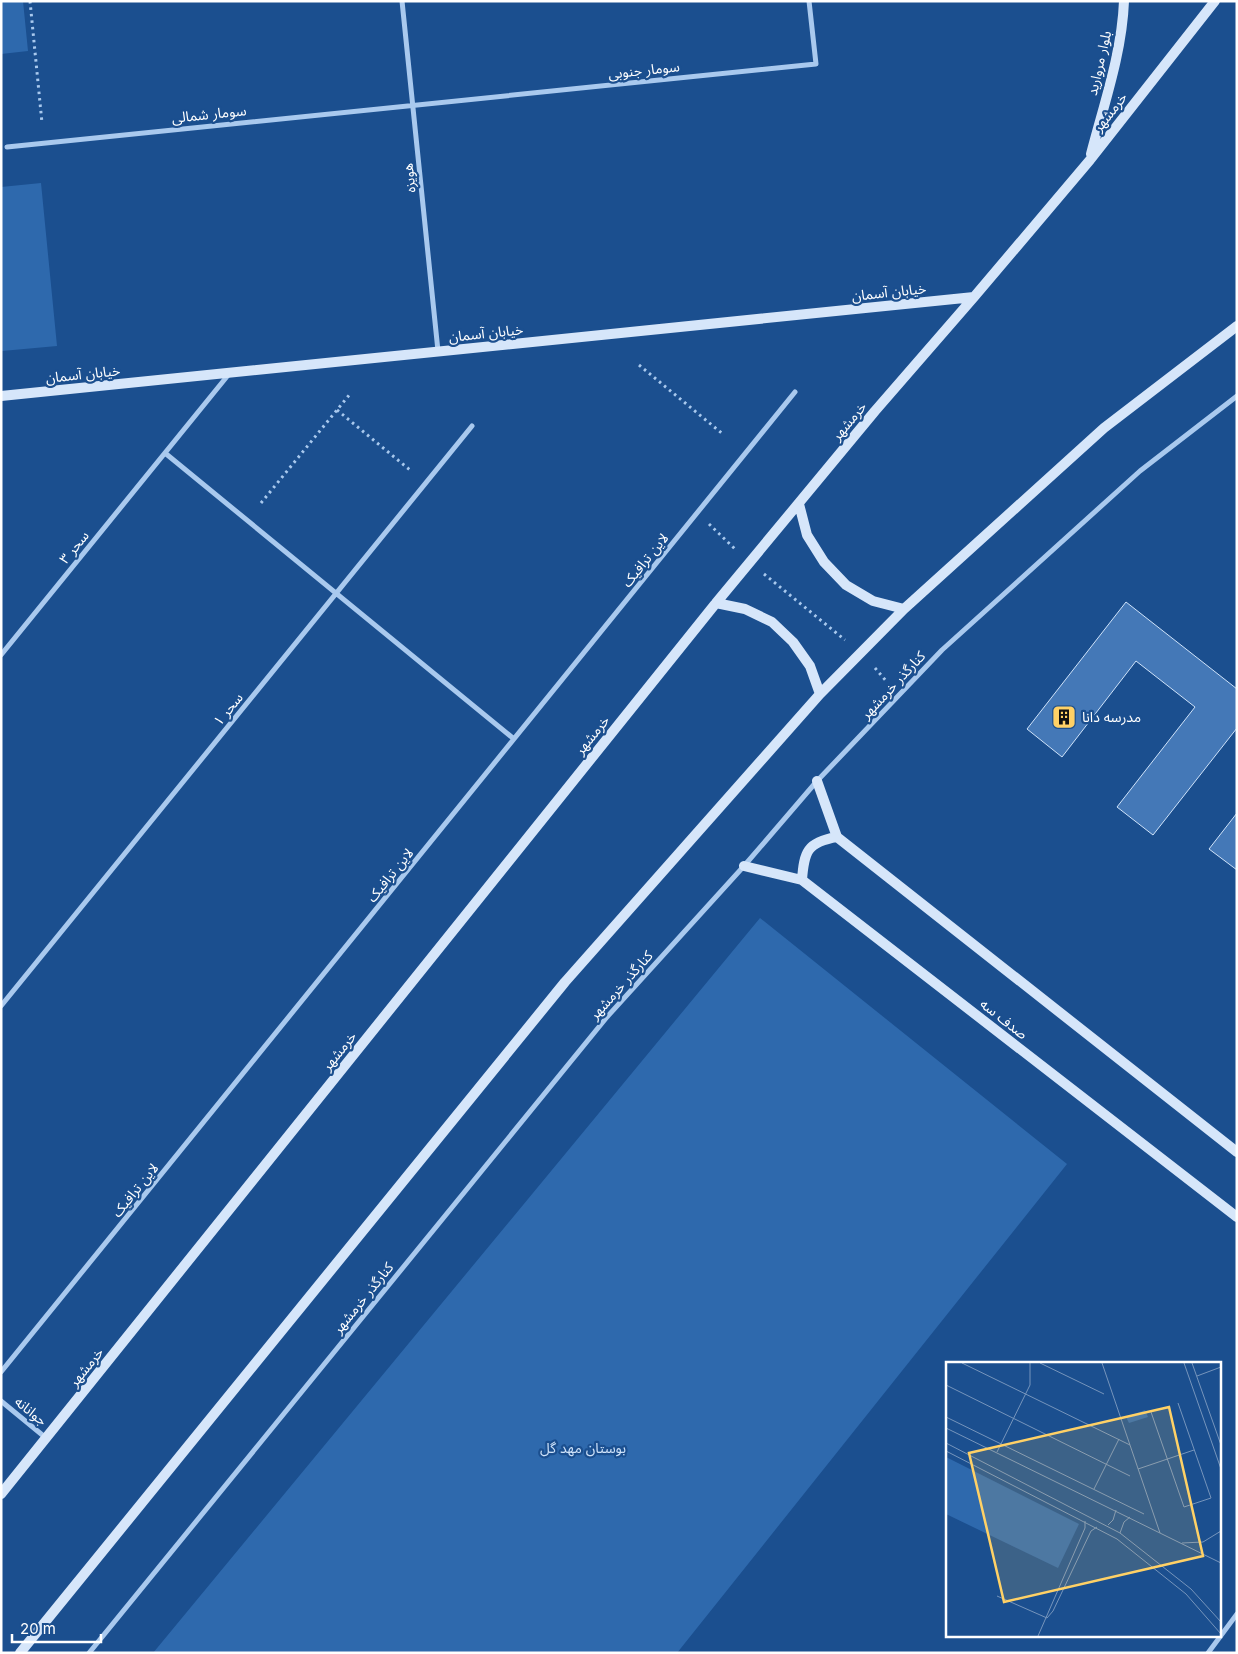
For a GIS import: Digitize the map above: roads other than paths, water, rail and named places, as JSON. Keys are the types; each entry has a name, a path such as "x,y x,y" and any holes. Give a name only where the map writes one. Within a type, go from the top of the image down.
{"street":[{"name":"هویزه","path":"402,1 438,352"},
{"name":"سومار جنوبی","path":"413,105 816,64 809,1"},
{"name":"بلوار مروارید","path":"1090,160 1117,56 1124,1"},
{"name":"خرمشهر","path":"1,1494 716,603 875,411 1090,160 1215,1"},
{"name":"سومار شمالی","path":"7,146 413,105"},
{"name":"خیابان آسمان","path":"1,396 974,297"},
{"path":"20,1653 565,982 820,694 904,610 1104,428 1237,326"},
{"name":"سحر ۳","path":"1,655 230,373"},
{"name":"لاین ترافیک","path":"1,1372 796,392"},
{"name":"کنارگذر خرمشهر","path":"89,1653 606,1018 744,866 817,781 942,650 1140,471 1237,396"},
{"name":"سحر ۱","path":"1,1006 472,426"},
{"path":"165,453 514,739"},
{"path":"799,504 807,535 824,562 846,585 874,601 904,610"},
{"path":"716,603 745,609 772,622 793,642 810,666 820,694"},
{"path":"817,781 837,836 1237,1152"},
{"path":"802,880 803,860 810,847 824,839 837,836"},
{"name":"صدف سه","path":"744,866 802,880 1237,1217"},
{"name":"جوانانه","path":"1,1401 47,1438"},
{"path":"1208,1653 1237,1614"}],"place":[{"name":"مدرسه دانا","path":"1064,717"}],"park label":[{"name":"بوستان مهد گل","path":"583,1448"}]}
